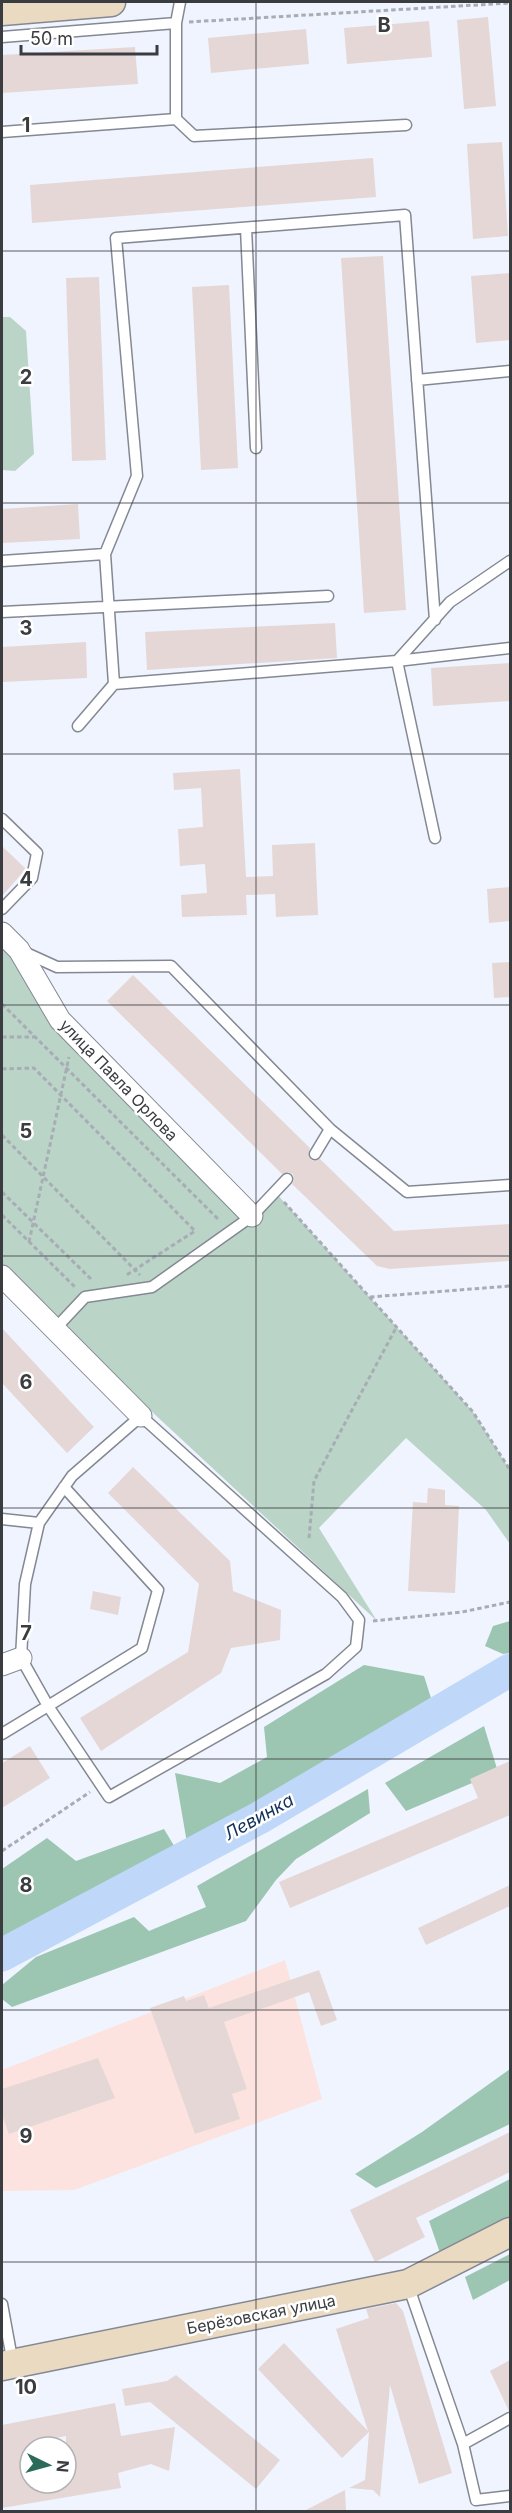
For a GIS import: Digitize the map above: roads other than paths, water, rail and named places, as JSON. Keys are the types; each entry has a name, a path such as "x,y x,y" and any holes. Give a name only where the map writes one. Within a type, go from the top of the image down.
{"street":[{"path":"2,11 111,2"},
{"name":"улица Павла Орлова","path":"2,933 20,950 60,1020 252,1216"},
{"path":"2,1276 141,1416"},
{"name":"Берёзовская улица","path":"7,2365 408,2284 510,2232"}],"lane":[{"path":"180,2 176,23 176,119 194,136 406,125"},
{"path":"2,37 176,23"},
{"path":"2,132 176,119"},
{"path":"78,726 114,684 105,554 136,476 116,238 405,215 435,620"},
{"path":"246,228 256,448"},
{"path":"417,380 510,371"},
{"path":"2,561 105,554"},
{"path":"397,660 450,602 510,561"},
{"path":"2,612 328,596"},
{"path":"114,684 510,648"},
{"path":"397,660 435,838"},
{"path":"2,819 37,853 32,878 2,909"},
{"path":"20,950 57,967 171,966 330,1129 407,1192 510,1185"},
{"path":"315,1154 330,1129"},
{"path":"54,1329 85,1297 152,1287 252,1216 287,1179"},
{"path":"141,1416 342,1597 359,1620 356,1647 326,1674 109,1797 48,1706 11,1662 39,1523 64,1487 72,1476 141,1416"},
{"path":"2,1734 142,1648 158,1590 64,1487"},
{"path":"2,1519 39,1523"},
{"path":"408,2284 463,2444 476,2506 510,2496"},
{"path":"2,2304 7,2365"},
{"path":"463,2444 510,2418"}],"waterway":[{"name":"Левинка","path":"2,1955 259,1818 510,1670"}]}
